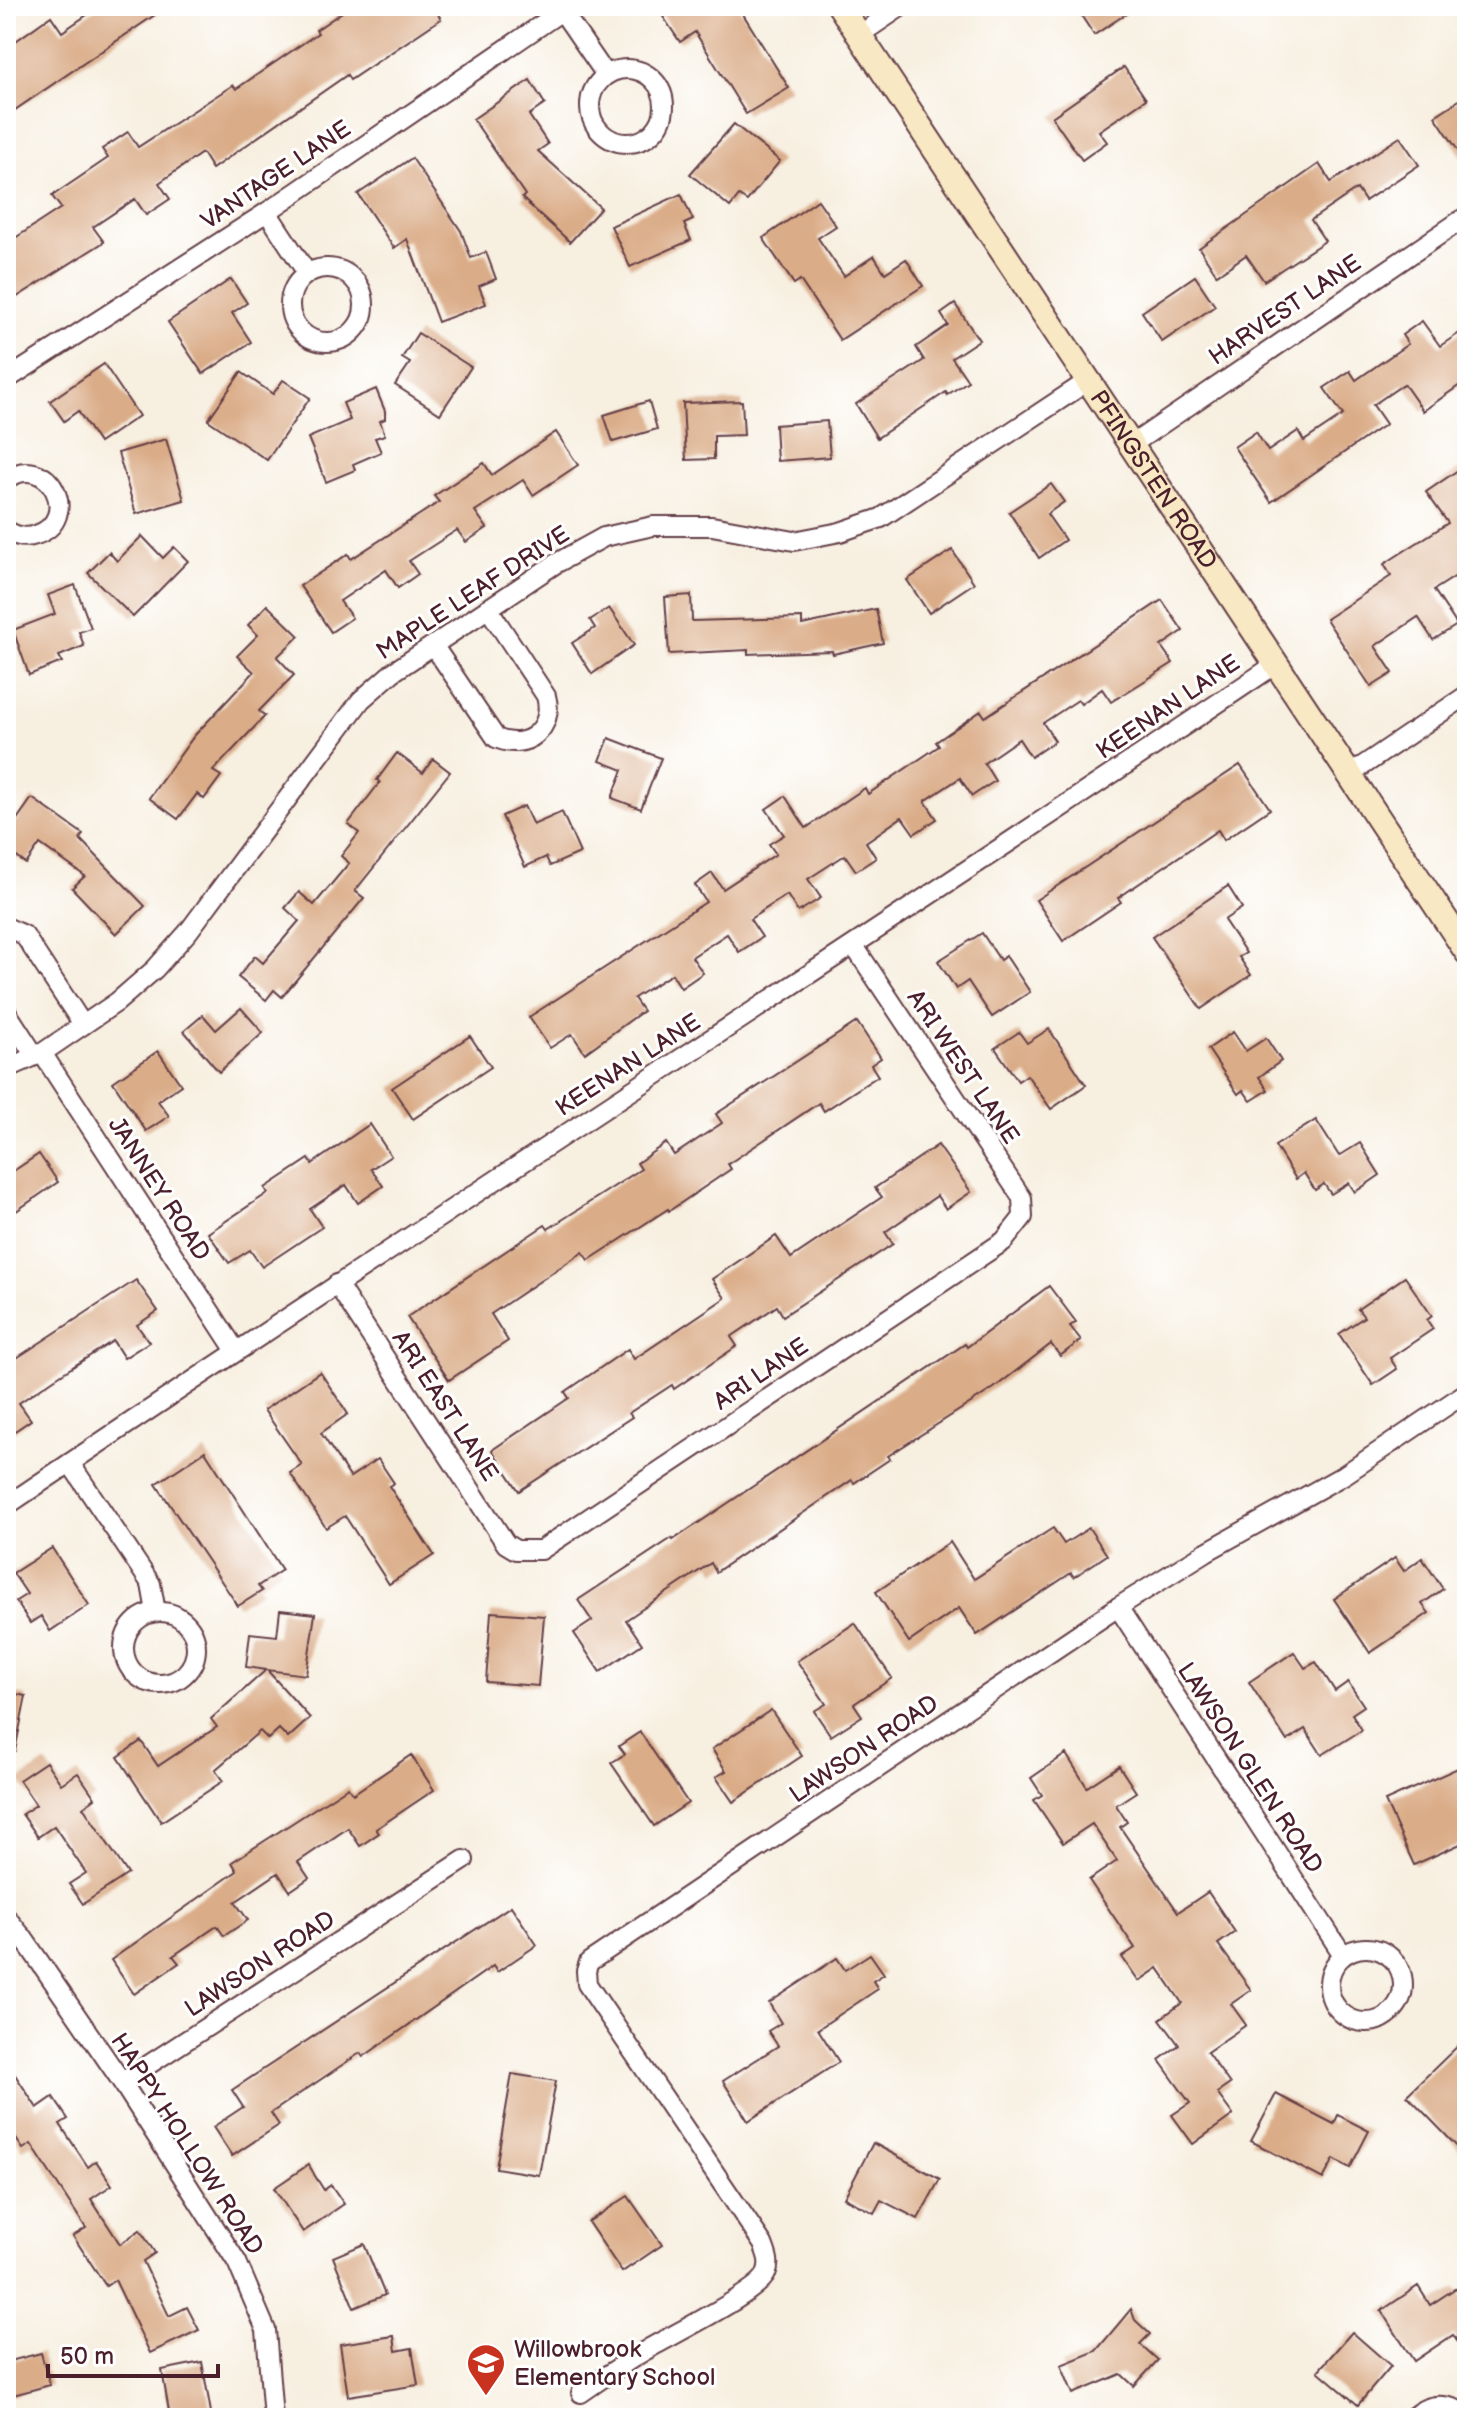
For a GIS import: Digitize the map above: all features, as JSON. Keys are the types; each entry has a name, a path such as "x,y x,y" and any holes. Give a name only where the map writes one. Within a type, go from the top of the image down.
{"main road":[{"name":"PFINGSTEN ROAD","path":"840,6 1467,952"}],"street":[{"path":"859,35 902,6"},
{"path":"566,8 606,75"},
{"name":"VANTAGE LANE","path":"6,380 267,212 566,8"},
{"path":"628,69 640,71 658,85 664,107 661,119 646,137 635,142 622,142 610,139 599,131 590,108 591,95 606,75 628,69"},
{"path":"267,212 307,273"},
{"name":"HARVEST LANE","path":"1131,445 1467,216"},
{"path":"331,267 354,278 365,300 359,325 350,334 339,340 316,340 297,326 291,315 292,292 307,273 331,267"},
{"name":"MAPLE LEAF DRIVE","path":"6,1069 38,1054 83,1025 117,1002 155,969 188,932 361,700 393,672 555,564 604,537 653,526 712,526 794,541 840,532 881,518 1088,381"},
{"path":"6,530 21,537 41,533 50,526 59,506 57,495 44,477 23,472 8,473"},
{"path":"433,645 496,738 517,742 533,736 547,720 550,708 546,696 488,608"},
{"name":"KEENAN LANE","path":"6,1506 1276,664"},
{"path":"1349,775 1467,695"},
{"path":"6,927 24,935 83,1025"},
{"name":"ARI WEST LANE","path":"854,946 1022,1198 1023,1217"},
{"name":"JANNEY ROAD","path":"6,1011 38,1054 236,1351"},
{"name":"ARI LANE","path":"516,1550 541,1550 1004,1241 1023,1217"},
{"name":"ARI EAST LANE","path":"337,1284 506,1544 516,1550"},
{"name":"LAWSON ROAD","path":"581,2393 649,2348 686,2330 755,2288 766,2275 769,2259 763,2244 587,1984 589,1962 1118,1607 1206,1552 1344,1475 1467,1392"},
{"path":"70,1463 151,1584 156,1612"},
{"name":"LAWSON GLEN ROAD","path":"1118,1607 1343,1955"},
{"path":"156,1612 178,1617 187,1624 196,1645 195,1657 183,1676 161,1685 150,1684 130,1669 124,1658 123,1645 126,1633 134,1623 156,1612"},
{"name":"LAWSON ROAD","path":"122,2082 464,1860"},
{"name":"HAPPY HOLLOW ROAD","path":"6,1917 122,2082 237,2262 266,2330 273,2418"},
{"path":"1367,1947 1380,1950 1399,1967 1403,1992 1390,2014 1367,2023 1356,2021 1336,2009 1330,1998 1329,1975 1343,1955 1367,1947"},
{"path":"1412,2418 1429,2407 1442,2405 1467,2416"}],"building":[{"path":"100,6 168,6 6,116 6,48 51,16 62,32"},
{"path":"351,6 433,6 441,19 350,80 347,75 212,169 202,153 159,183 170,199 146,215 135,199 93,227 104,242 6,304 6,244 61,208 52,196 108,158 102,149 128,132 138,147 233,85 236,89 318,33 316,30"},
{"path":"656,6 738,6 789,88 746,114 695,32 680,42"},
{"path":"1075,6 1138,6 1094,35"},
{"path":"1124,67 1146,99 1099,131 1107,142 1082,160 1052,117"},
{"path":"530,80 545,104 529,115 548,144 538,151 601,208 570,242 522,198 525,195 473,119"},
{"path":"1467,95 1467,164 1435,116"},
{"path":"734,124 780,161 747,201 739,196 730,207 690,174"},
{"path":"1400,137 1419,165 1365,201 1357,189 1311,220 1325,241 1264,281 1246,255 1217,275 1199,248 1319,164 1331,182"},
{"path":"412,158 461,231 471,258 486,252 496,279 479,286 486,304 438,322 407,239 394,248 358,194"},
{"path":"681,194 693,220 684,224 691,240 630,267 611,226"},
{"path":"818,200 836,226 818,238 844,276 874,256 885,273 906,259 923,286 840,340 800,280 794,284 763,238"},
{"path":"1195,276 1215,306 1162,342 1142,312"},
{"path":"231,279 247,303 232,313 251,342 203,374 168,322"},
{"path":"955,304 979,340 952,358 968,381 877,438 856,404 924,360 916,347 948,325 941,314"},
{"path":"1422,321 1440,346 1467,328 1467,380 1423,411 1404,384 1373,405 1386,424 1271,502 1234,447 1256,432 1268,451 1298,431 1304,441 1343,415 1324,388 1350,371 1356,380 1408,344 1402,335"},
{"path":"418,333 471,367 440,414 395,385 410,363 402,358"},
{"path":"104,364 139,416 99,443 78,411 64,421 50,401"},
{"path":"241,372 273,394 283,380 310,398 267,460 208,420"},
{"path":"376,389 385,411 385,419 380,421 385,435 375,438 381,452 353,464 355,470 326,482 308,438 350,420 343,403"},
{"path":"649,401 657,429 613,442 604,415"},
{"path":"742,401 744,435 714,436 714,459 686,460 683,403"},
{"path":"827,421 830,457 777,461 775,425"},
{"path":"556,432 578,465 533,495 523,480 475,511 487,528 466,542 457,530 409,561 418,574 398,588 386,570 340,601 352,618 331,632 300,586 348,554 351,559 439,502 434,496 484,463 492,475"},
{"path":"166,439 184,500 136,514 118,453"},
{"path":"1467,464 1467,569 1434,590 1457,625 1433,640 1418,617 1375,646 1393,673 1371,687 1326,619 1391,576 1384,564 1448,523 1426,492"},
{"path":"1051,484 1064,502 1047,514 1065,540 1039,558 1009,512"},
{"path":"142,536 163,558 174,547 188,561 133,617 88,573 109,552 117,561"},
{"path":"952,550 974,583 929,613 907,580"},
{"path":"75,585 91,628 79,632 84,646 59,656 62,662 29,675 13,630 55,614 48,595"},
{"path":"691,595 692,621 802,618 802,625 876,609 883,643 833,654 832,651 748,654 748,650 669,654 665,597"},
{"path":"1162,600 1183,631 1161,646 1173,663 1111,702 1102,689 1081,704 1078,700 1043,723 1055,741 1031,757 1019,739 984,763 995,781 972,796 960,778 925,801 937,819 914,834 902,817 866,842 876,858 856,871 845,855 808,879 821,898 798,912 787,895 750,919 762,937 739,952 727,934 692,957 703,973 681,988 672,974 634,998 643,1011 585,1053 572,1034 550,1048 529,1017 706,902 695,885 712,873 723,889 776,854 769,844 784,835 766,809 785,796 806,828 865,788 868,794 939,746 936,742 981,711 985,717"},
{"path":"267,605 299,636 277,657 294,675 259,711 265,716 213,771 221,776 204,799 197,794 178,819 149,798 194,736 254,672 237,656 258,635 248,625"},
{"path":"609,608 634,645 592,674 572,643 595,628 590,620"},
{"path":"609,738 661,758 641,809 612,798 623,770 600,761"},
{"path":"397,753 423,773 433,759 450,772 355,891 364,898 282,997 274,990 266,1000 238,977 255,956 263,963 299,921 285,908 299,892 314,905 349,863 341,856 359,833 348,824 380,782 377,780"},
{"path":"1240,765 1270,809 1224,840 1218,830 1118,898 1121,902 1063,941 1036,900"},
{"path":"32,798 83,834 80,839 145,906 116,934 72,888 85,876 40,844 26,864 6,849 6,835"},
{"path":"524,806 533,825 562,812 580,853 550,866 546,857 525,867 502,816"},
{"path":"1228,886 1242,908 1224,920 1246,953 1239,957 1251,975 1201,1009 1152,937"},
{"path":"982,933 1000,960 1006,956 1030,992 992,1017 968,981 956,989 938,961"},
{"path":"241,1008 263,1033 219,1072 184,1031 203,1015 216,1030"},
{"path":"857,1022 881,1058 871,1065 878,1076 824,1111 819,1103 728,1164 731,1169 669,1211 589,1260 583,1252 491,1314 508,1341 449,1380 407,1317 545,1225 548,1229 641,1169 637,1163 666,1143 674,1155 722,1123 716,1114"},
{"path":"1049,1029 1086,1085 1051,1109 1027,1075 1018,1081 995,1048 1019,1032 1027,1043"},
{"path":"1233,1032 1246,1051 1266,1038 1281,1061 1259,1077 1268,1090 1251,1101 1243,1090 1238,1094 1208,1049"},
{"path":"470,1036 491,1067 413,1119 392,1088"},
{"path":"158,1051 181,1085 158,1101 169,1116 146,1131 113,1082"},
{"path":"1316,1120 1339,1156 1360,1143 1380,1175 1355,1192 1349,1183 1331,1194 1324,1184 1315,1190 1304,1173 1296,1179 1275,1146"},
{"path":"370,1124 391,1156 371,1169 383,1186 358,1203 346,1185 310,1209 322,1227 262,1267 250,1250 229,1263 208,1233 268,1193 265,1188 309,1159 312,1164"},
{"path":"938,1145 971,1192 946,1209 937,1196 885,1232 893,1244 783,1316 777,1306 731,1337 737,1346 674,1389 672,1385 629,1413 632,1417 519,1491 492,1450 569,1398 565,1392 628,1349 634,1359 725,1298 712,1279 776,1236 791,1258 882,1197 875,1188"},
{"path":"39,1154 58,1182 6,1218 6,1176"},
{"path":"1405,1277 1432,1316 1427,1320 1433,1329 1390,1358 1397,1369 1373,1385 1339,1334 1364,1317 1358,1309"},
{"path":"136,1280 158,1311 137,1325 149,1342 124,1358 113,1341 54,1379 19,1403 31,1420 6,1437 6,1365"},
{"path":"1049,1286 1076,1322 1070,1326 1081,1340 1060,1356 1051,1344 994,1388 888,1456 890,1459 854,1483 852,1480 716,1572 711,1563 626,1620 642,1644 600,1672 574,1633 592,1621 578,1600 965,1344 967,1347"},
{"path":"320,1372 348,1414 321,1433 350,1477 378,1459 394,1483 389,1486 434,1555 389,1584 345,1516 326,1528 290,1473 302,1465 264,1410"},
{"path":"205,1451 282,1570 258,1586 262,1591 238,1606 156,1484"},
{"path":"1053,1528 1064,1544 1089,1528 1107,1555 1074,1577 1071,1573 977,1635 959,1608 909,1642 876,1592 950,1542 974,1579"},
{"path":"52,1548 89,1605 50,1631 41,1616 30,1623 16,1601 27,1594 13,1573"},
{"path":"1395,1558 1404,1571 1422,1558 1443,1589 1422,1604 1429,1613 1370,1653 1334,1599"},
{"path":"280,1610 315,1614 306,1675 267,1670 310,1718 288,1738 279,1729 268,1739 260,1731 215,1770 223,1781 161,1822 118,1757 141,1741 158,1766 217,1727 211,1719 266,1670 246,1667 250,1633 277,1636"},
{"path":"491,1612 544,1616 538,1686 486,1682"},
{"path":"855,1623 892,1678 854,1704 862,1716 831,1736 814,1711 826,1704 797,1661"},
{"path":"1294,1652 1305,1668 1316,1662 1335,1691 1348,1682 1364,1706 1352,1714 1362,1730 1322,1755 1305,1729 1287,1741 1249,1682"},
{"path":"6,1692 26,1696 15,1751 6,1750"},
{"path":"771,1710 802,1756 733,1802 716,1777 726,1771 712,1749"},
{"path":"640,1732 688,1803 654,1826 611,1763 625,1754 619,1746"},
{"path":"1066,1754 1087,1787 1119,1766 1136,1792 1116,1805 1127,1822 1120,1827 1178,1912 1208,1892 1235,1932 1218,1944 1251,1990 1231,2004 1246,2025 1207,2052 1230,2084 1217,2093 1233,2115 1193,2144 1172,2115 1190,2103 1159,2060 1179,2045 1160,2019 1182,2003 1158,1968 1139,1981 1122,1957 1135,1948 1089,1880 1117,1861 1092,1824 1063,1843 1034,1800 1042,1795 1031,1778"},
{"path":"411,1755 434,1790 376,1829 379,1833 360,1846 348,1828 298,1862 309,1878 290,1891 278,1873 235,1902 248,1920 224,1936 217,1926 173,1956 179,1963 134,1994 111,1960 237,1871 232,1862 348,1787 353,1794"},
{"path":"46,1762 61,1784 78,1773 95,1798 83,1807 128,1874 83,1904 69,1884 86,1873 54,1826 38,1837 22,1814 36,1805 19,1780"},
{"path":"1460,1767 1467,1784 1467,1841 1414,1865 1385,1801"},
{"path":"511,1906 537,1945 497,1972 493,1966 363,2057 360,2053 271,2113 279,2125 232,2156 213,2127 243,2107 232,2090"},
{"path":"870,1954 884,1974 873,1981 878,1989 818,2029 839,2062 748,2121 723,2081 778,2046 768,2031 781,2023 769,2003 837,1958 845,1970"},
{"path":"1467,2037 1467,2157 1407,2095"},
{"path":"6,2061 37,2108 53,2097 68,2119 60,2124 88,2167 96,2161 112,2185 91,2199 120,2244 140,2230 155,2253 143,2261 169,2316 187,2307 199,2330 150,2353 115,2280 106,2286 73,2236 86,2228 31,2144 23,2149 6,2124"},
{"path":"512,2074 556,2081 539,2175 496,2168"},
{"path":"1276,2094 1334,2124 1338,2115 1369,2131 1350,2168 1334,2159 1323,2179 1251,2141"},
{"path":"873,2143 940,2179 918,2219 881,2200 874,2213 844,2198"},
{"path":"308,2165 324,2190 331,2185 344,2204 303,2232 274,2188"},
{"path":"628,2196 662,2245 622,2272 588,2222"},
{"path":"364,2244 385,2295 354,2308 333,2257"},
{"path":"1418,2286 1430,2305 1456,2288 1467,2304 1467,2356 1453,2335 1414,2361 1381,2311"},
{"path":"1131,2309 1135,2320 1150,2334 1140,2344 1158,2360 1134,2386 1121,2374 1073,2394 1061,2365 1096,2351"},
{"path":"1352,2332 1391,2366 1358,2405 1318,2371"},
{"path":"394,2336 396,2351 412,2348 418,2385 348,2396 340,2344"},
{"path":"41,2353 50,2385 6,2397 6,2362"},
{"path":"202,2362 212,2418 170,2418 162,2370"}],"place":[{"name":"Willowbrook Elementary School","path":"486,2397"}]}
